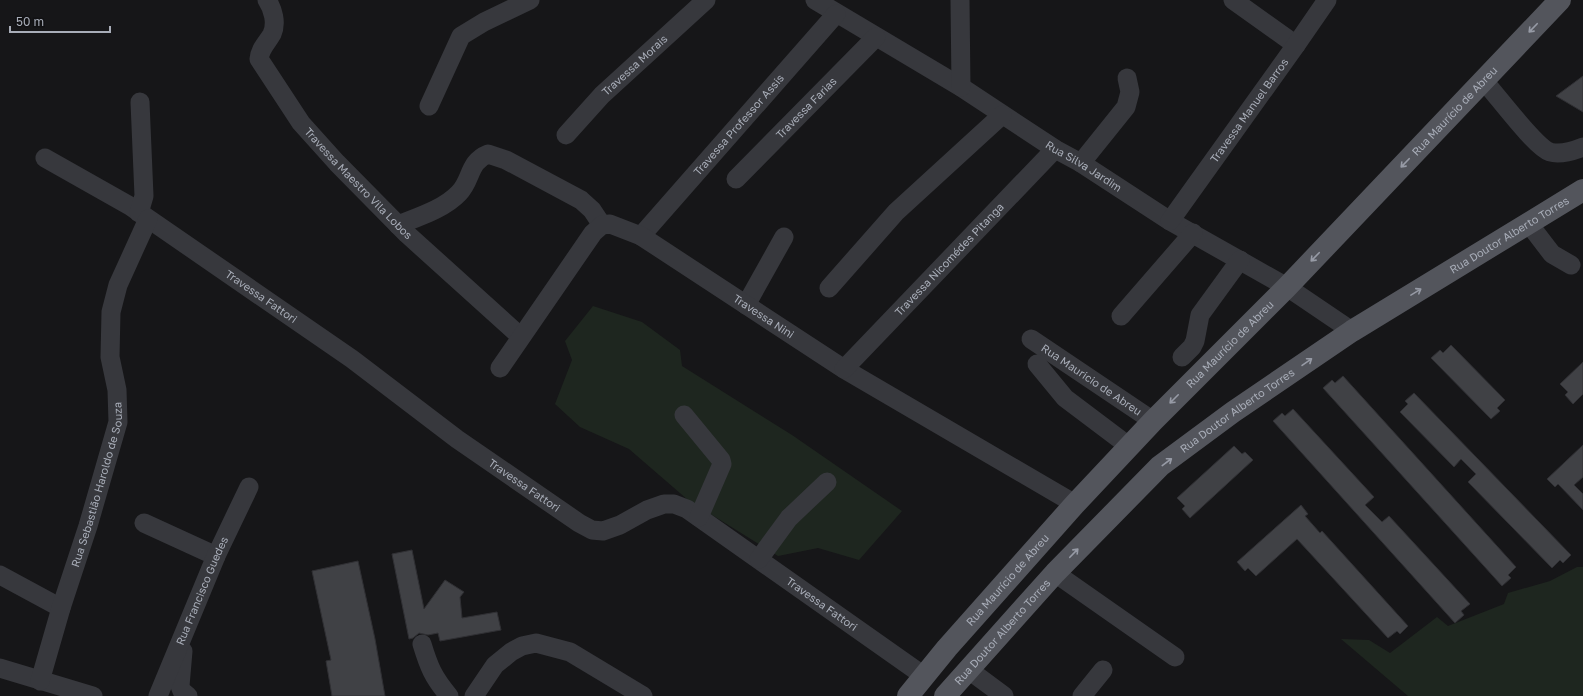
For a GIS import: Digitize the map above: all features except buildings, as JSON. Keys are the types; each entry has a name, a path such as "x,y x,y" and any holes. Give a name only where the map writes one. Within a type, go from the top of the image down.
{"main road":[{"name":"Rua Maurício de Abreu","path":"908,696 947,648 1075,504 1153,421 1287,287 1560,0"},
{"name":"Rua Doutor Alberto Torres","path":"945,696 1055,573 1160,466 1233,412 1352,331 1583,190"}],"street":[{"name":"Travessa Maestro Vila Lobos","path":"267,0 274,16 274,27 272,34 260,52 259,59 301,122 337,163 398,225 521,336"},
{"path":"429,106 461,36 484,22 530,0"},
{"name":"Travessa Morais","path":"566,135 602,96 706,0"},
{"name":"Rua Silva Jardim","path":"815,0 836,14 961,87 1055,149 1081,163 1170,221 1287,287 1352,331"},
{"path":"960,0 961,87"},
{"path":"1233,0 1296,45"},
{"name":"Travessa Manuel Barros","path":"1170,221 1327,0"},
{"name":"Travessa Professor Assis","path":"640,236 836,14"},
{"name":"Travessa Farias","path":"736,179 876,37"},
{"path":"1081,163 1126,107 1130,99 1127,78"},
{"path":"1483,80 1533,139 1544,149 1551,152 1563,153 1583,147"},
{"path":"140,102 144,216"},
{"path":"829,288 896,212 1002,115"},
{"name":"Travessa Nicomédes Pitanga","path":"844,369 1055,149"},
{"path":"398,225 455,198 461,192 474,165 480,157 488,154 506,160 581,200 592,210 602,225 593,233 500,368"},
{"name":"Travessa Fattori","path":"45,158 144,216 352,359 456,439 579,523 592,530 602,531 611,529 647,510 664,504 674,504 687,509 924,676"},
{"name":"Rua Sebastião Haroldo de Souza","path":"40,681 61,608 88,526 118,422 117,390 110,357 111,312 118,285 144,216"},
{"name":"Travessa Nini","path":"602,225 610,224 619,226 640,236 844,369 1075,504"},
{"path":"1529,224 1552,254 1571,265"},
{"path":"1121,316 1193,233"},
{"path":"746,305 784,237"},
{"path":"1182,357 1192,347 1195,341 1200,315 1240,260"},
{"name":"Rua Mauricio de Abreu","path":"1031,338 1153,421"},
{"path":"1037,364 1066,398 1130,447"},
{"path":"684,416 722,464 699,517"},
{"path":"759,559 789,518 827,482"},
{"name":"Rua Francisco Guedes","path":"158,696 216,556 249,487"},
{"path":"144,524 216,556"},
{"path":"1055,573 1175,656"},
{"path":"0,575 61,608"},
{"path":"181,639 184,658 180,686 182,691 188,696"},
{"path":"474,696 495,665 511,652 522,646 536,643 570,652 643,696"},
{"path":"422,644 428,667 436,681 449,696"},
{"path":"0,668 92,696"},
{"path":"969,670 1004,696"},
{"path":"1082,696 1104,670"}],"shaded area":[{"path":"593,306 642,322 680,350 682,366 792,435 902,511 859,560 818,548 778,556 688,500 629,449 580,427 555,404 572,360 565,341"},
{"path":"1577,567 1583,567 1583,696 1408,696 1341,639 1369,640 1390,653 1437,617 1448,626 1504,604 1508,593 1550,581"}]}
